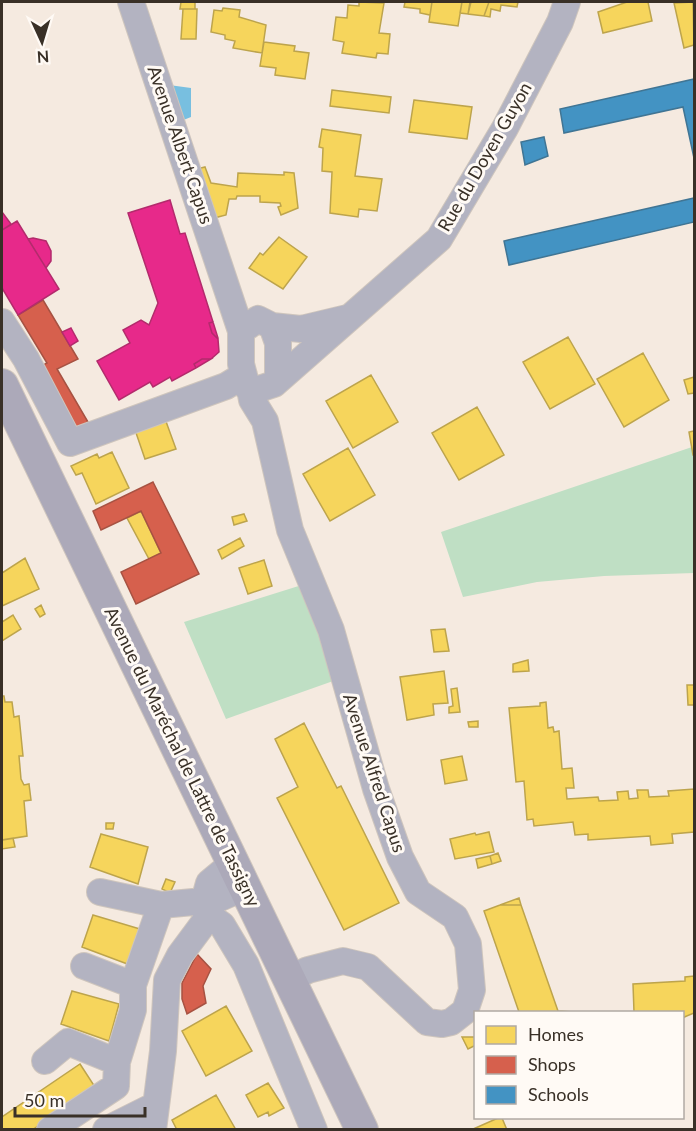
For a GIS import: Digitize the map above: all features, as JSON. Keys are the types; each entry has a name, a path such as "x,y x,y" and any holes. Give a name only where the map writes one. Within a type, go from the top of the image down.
{"main road":[{"name":"Avenue du Maréchal de Lattre de Tassigny","path":"2,385 362,1130"}],"street":[{"name":"Avenue Albert Capus","path":"131,2 229,289 234,313 257,325"},
{"name":"Rue du Doyen Guyon","path":"2,322 26,359 70,443 226,386 262,382 294,368 439,238 505,128 560,22 567,2"},
{"name":"Rue du Doyen Guyon","path":"257,325 301,328 350,317"},
{"path":"257,325 262,382"},
{"path":"257,325 278,343 262,382"},
{"name":"Avenue Alfred Capus","path":"262,382 252,400 265,421 290,530 331,630 376,789 400,857 418,892 455,917 468,944 472,990 465,1011 451,1022 442,1024 428,1022 368,967 343,962 308,970 290,980"},
{"path":"106,1130 155,1117 163,1051 167,980 207,909 209,883 239,875"},
{"path":"100,892 161,905 207,909 222,925 246,965 314,1130"},
{"path":"50,1130 116,1086 117,1062 133,1010 133,985 161,905"},
{"path":"84,966 133,985"},
{"path":"45,1061 68,1042 117,1062"}],"green space":[{"path":"692,447 694,455 694,573 604,576 537,582 463,597 441,532"},
{"path":"305,584 336,680 226,719 184,622"}],"water":[{"path":"169,85 191,88 191,117 181,121"}],"building: Homes":[{"path":"181,2 195,2 195,9 180,9"},
{"path":"359,2 384,3 379,33 390,34 388,54 377,53 376,58 342,53 344,42 333,40 336,17 347,18 348,5 359,6"},
{"path":"405,2 432,2 430,15 420,13 420,9 404,7"},
{"path":"432,2 462,2 458,26 429,22"},
{"path":"462,2 471,2 468,14 460,13"},
{"path":"470,2 489,2 484,16 468,14"},
{"path":"489,2 518,2 517,7 501,5 500,11 491,9 490,17 484,16"},
{"path":"627,2 648,2 652,21 603,33 598,12"},
{"path":"693,2 694,45 684,48 674,3"},
{"path":"223,8 240,10 239,17 266,25 262,53 233,48 235,41 225,39 225,35 211,32 214,10 222,11"},
{"path":"183,9 197,9 196,39 181,39"},
{"path":"264,42 295,46 294,51 309,53 305,79 275,75 276,68 260,66"},
{"path":"332,90 391,97 389,113 330,106"},
{"path":"414,100 472,107 467,139 409,132"},
{"path":"322,129 361,135 355,176 382,179 377,211 359,209 358,217 330,213 332,172 322,171 323,148 319,147"},
{"path":"205,167 211,183 237,187 238,173 284,175 284,172 294,173 298,208 281,215 278,207 281,206 280,203 260,202 260,196 237,196 236,199 229,199 226,215 214,218 197,169"},
{"path":"279,237 307,257 283,289 249,268 260,253 263,255"},
{"path":"568,337 595,384 550,409 523,362"},
{"path":"643,353 669,400 624,427 597,379"},
{"path":"371,375 398,422 353,448 326,401"},
{"path":"694,377 694,393 688,394 684,380"},
{"path":"477,407 504,455 459,480 432,433"},
{"path":"164,416 176,449 145,459 134,427"},
{"path":"694,431 694,455 693,455 689,432"},
{"path":"348,448 375,495 330,521 303,474"},
{"path":"112,452 129,488 96,504 82,473 76,475 71,466 97,454 99,458"},
{"path":"141,511 161,553 149,559 127,518"},
{"path":"244,514 247,521 234,525 232,517"},
{"path":"240,538 244,546 222,559 218,550"},
{"path":"25,558 39,589 2,606 2,573"},
{"path":"264,560 272,586 248,594 239,568"},
{"path":"41,605 45,614 40,617 35,609"},
{"path":"13,615 21,629 2,641 2,622"},
{"path":"445,629 449,651 434,652 431,630"},
{"path":"528,660 529,671 513,672 513,664"},
{"path":"444,671 448,703 433,704 434,715 407,720 400,677"},
{"path":"687,685 694,685 694,705 688,705"},
{"path":"457,688 460,712 449,713 449,707 453,706 451,689"},
{"path":"2,696 5,702 12,702 14,717 19,716 23,756 19,756 21,779 24,785 29,784 31,800 24,801 27,836 2,840"},
{"path":"546,702 548,728 553,727 554,732 559,731 562,769 572,768 574,788 566,788 567,799 598,797 599,801 618,800 617,792 628,791 629,799 638,798 637,790 648,790 649,797 669,796 668,791 694,789 694,832 672,834 673,843 651,845 650,836 588,840 588,834 575,835 573,822 534,826 533,819 527,820 524,781 516,782 509,708 540,706 540,703"},
{"path":"478,721 478,727 469,727 468,722"},
{"path":"304,723 337,788 341,786 399,903 344,930 277,798 298,787 275,739"},
{"path":"462,756 467,780 445,784 441,760"},
{"path":"106,823 114,823 113,829 106,829"},
{"path":"489,832 494,852 455,859 450,839"},
{"path":"101,834 148,847 138,884 90,867"},
{"path":"13,838 15,847 2,849 2,840"},
{"path":"498,853 501,861 492,864 490,856"},
{"path":"490,856 492,864 478,868 476,859"},
{"path":"166,879 175,882 170,893 162,889"},
{"path":"519,898 521,905 500,905"},
{"path":"500,905 521,905 558,1011 519,1011 484,911"},
{"path":"93,915 140,929 130,965 82,947"},
{"path":"694,976 694,1013 684,1017 684,1011 634,1011 633,984 685,981 685,977"},
{"path":"72,991 119,1004 109,1041 61,1024"},
{"path":"226,1006 252,1051 206,1076 182,1031"},
{"path":"462,1037 474,1037 474,1046 468,1049"},
{"path":"80,1064 95,1087 32,1130 2,1130 2,1117"},
{"path":"268,1083 284,1108 269,1116 268,1112 258,1117 246,1095"},
{"path":"216,1095 236,1130 177,1130 172,1120"},
{"path":"496,1119 502,1119 507,1130 471,1130"}],"building: Shops":[{"path":"43,300 78,359 57,369 88,422 74,430 38,368 47,363 18,315"},
{"path":"153,482 199,574 136,604 121,572 161,553 141,511 101,530 93,511"},
{"path":"197,954 211,969 203,986 206,1003 187,1014 182,999 182,983"}],"building: Schools":[{"path":"694,79 694,158 683,107 564,133 560,109"},
{"path":"544,137 548,156 525,165 521,142"},
{"path":"694,198 694,222 509,265 504,241"}],"building: Health":[{"path":"170,200 180,234 185,233 213,322 209,323 212,333 218,339 219,352 211,359 202,359 194,364 196,368 172,381 170,377 153,387 150,382 119,400 97,361 130,343 123,330 141,320 149,325 158,303 128,213"},
{"path":"2,212 11,224 2,230"},
{"path":"17,221 59,289 18,315 2,288 2,230"},
{"path":"28,239 46,241 51,251 51,261 46,268"},
{"path":"213,322 218,339 212,333 209,323"},
{"path":"71,328 78,341 70,346 62,332"},
{"path":"202,359 211,359 196,368 194,364"}]}
